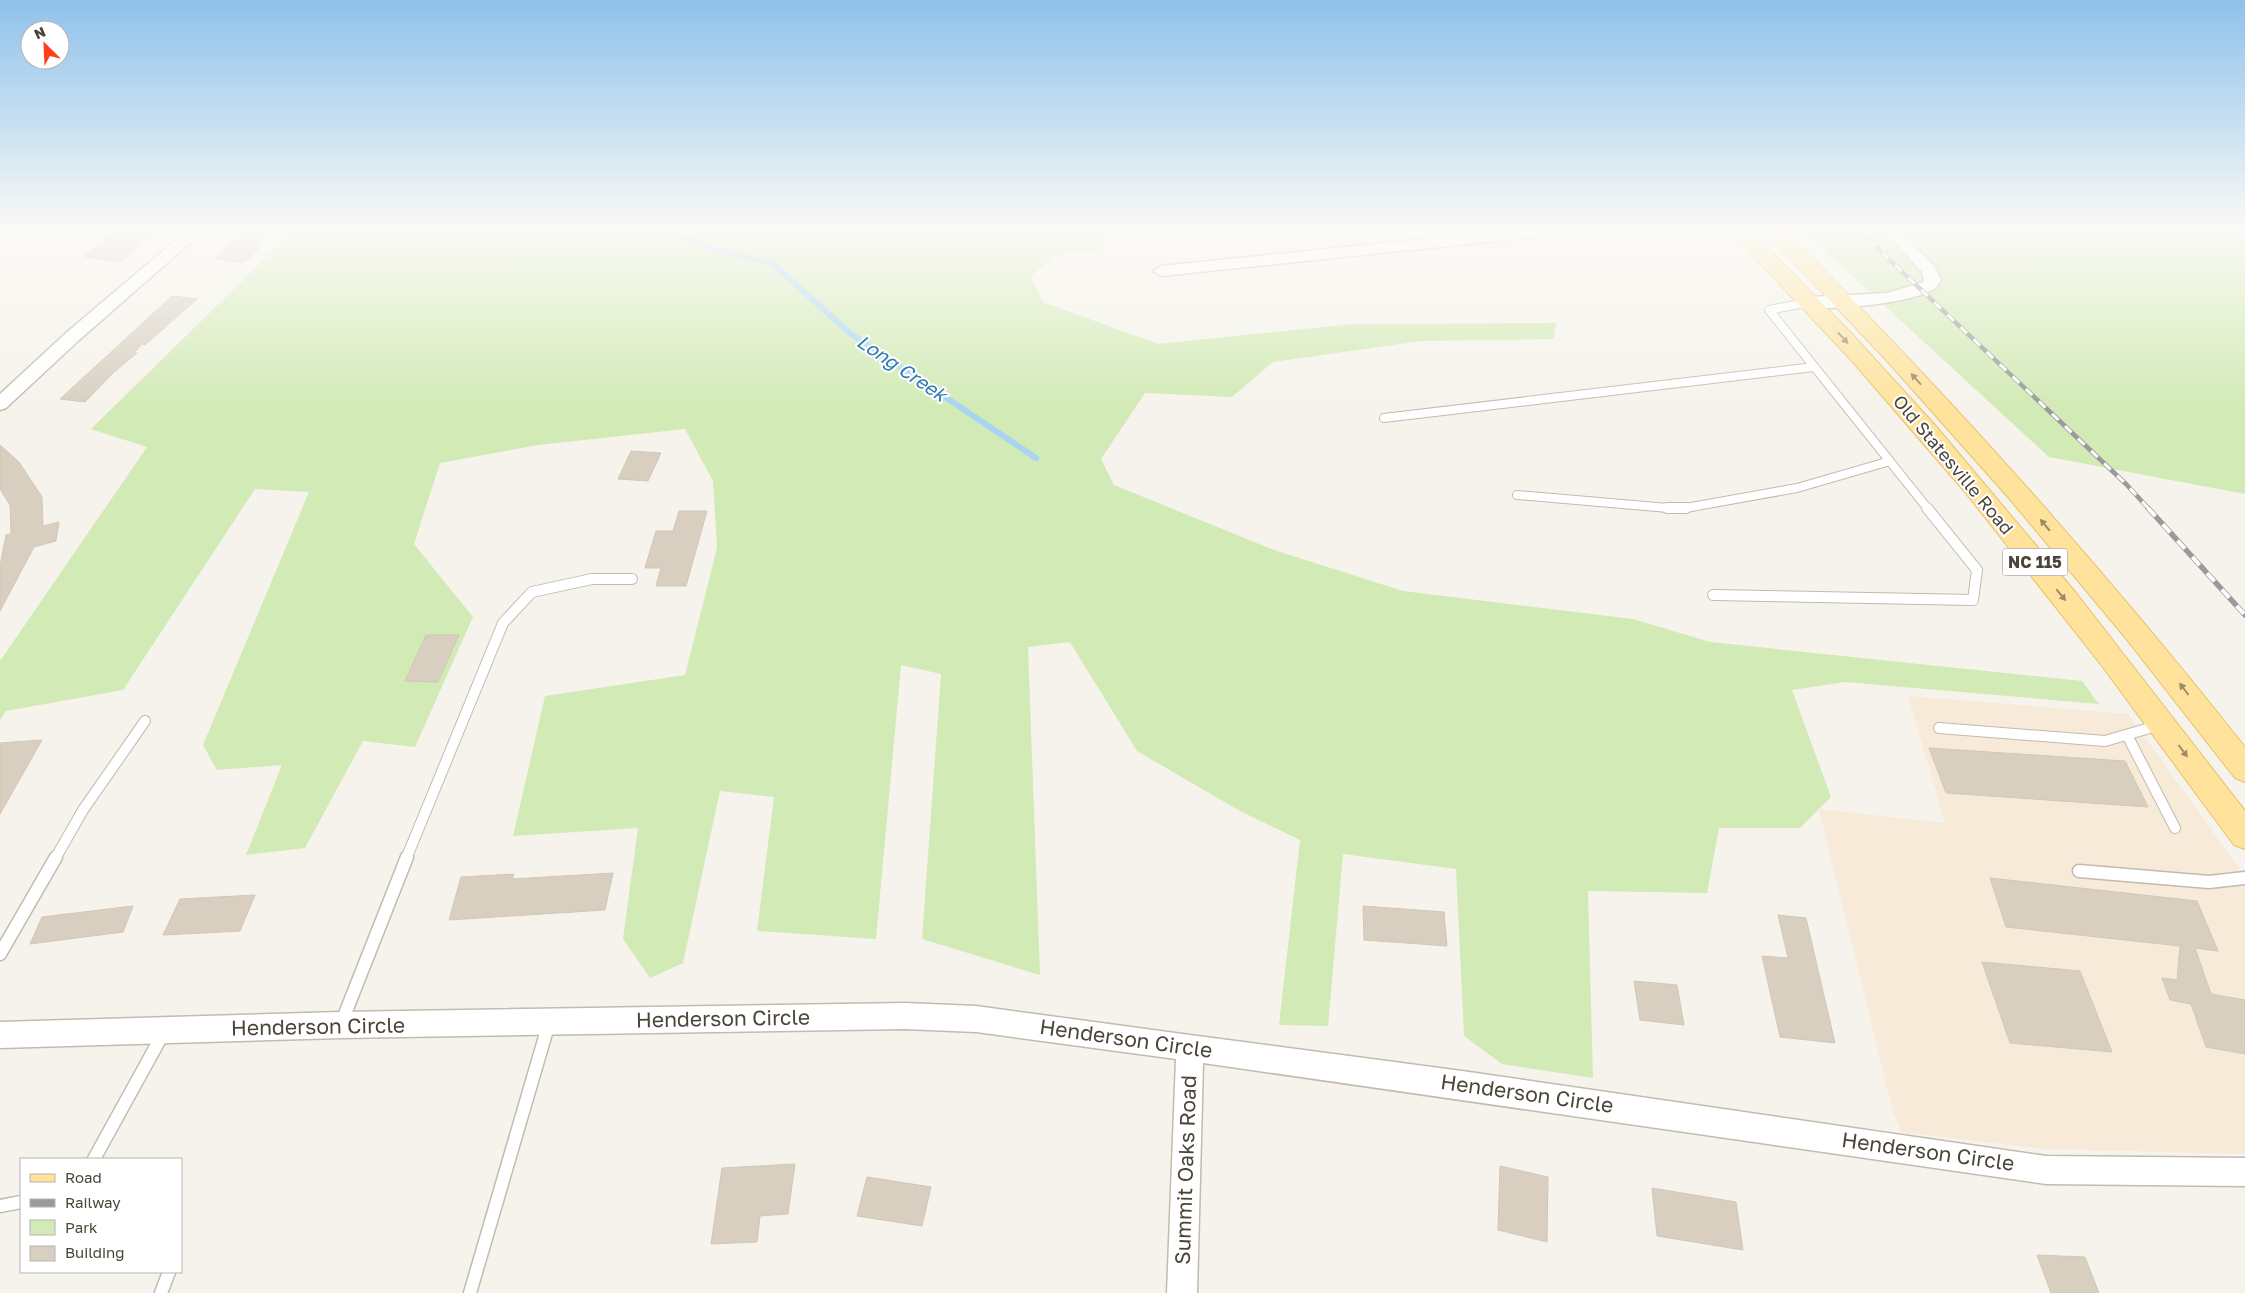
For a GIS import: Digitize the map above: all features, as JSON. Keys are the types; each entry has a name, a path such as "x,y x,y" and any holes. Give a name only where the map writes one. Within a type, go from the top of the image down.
{"main road":[{"name":"Old Statesville Road","path":"1797,288 1878,376 1981,496 2163,724 2245,834"},
{"name":"Old Statesville Road","path":"1832,288 1993,464 2179,683 2245,770"}],"street":[{"path":"0,404 72,337 129,288"},
{"path":"1810,302 1901,294 1919,288"},
{"name":"Henderson Circle","path":"0,1035 341,1025 905,1016 976,1018 1472,1086 2046,1170 2245,1172"},
{"name":"Summit Oaks Road","path":"1182,1293 1190,1048"}],"lane":[{"path":"1713,595 1973,600 1977,570 1769,310 1810,302"},
{"path":"1384,418 1814,367"},
{"path":"1517,495 1680,509 1797,488 1890,461"},
{"path":"341,1025 410,849 503,622 532,592 592,579 632,579"},
{"path":"0,954 83,810 145,720"},
{"path":"1939,728 2105,741 2163,724"},
{"path":"2127,735 2175,828"},
{"path":"2078,871 2209,882 2245,878"},
{"path":"470,1293 549,1022"},
{"path":"95,1158 164,1031"},
{"path":"0,1206 20,1202"},
{"path":"161,1293 169,1273"}],"shaded area":[{"path":"1908,696 2128,714 2245,876 2245,1154 2044,1149 1901,1132 1892,1108 1819,809 1945,823"}],"green space":[{"path":"234,288 1036,288 1043,302 1158,344 1353,324 1556,323 1554,339 1421,341 1273,362 1232,397 1145,393 1101,459 1114,485 1274,550 1403,591 1633,619 1710,642 2082,681 2099,704 1845,682 1792,690 1831,797 1800,828 1719,828 1707,893 1588,891 1593,1078 1502,1064 1464,1036 1456,869 1343,854 1328,1026 1279,1025 1300,840 1240,811 1137,751 1070,642 1028,647 1040,975 922,939 941,674 901,665 876,939 757,931 774,797 720,791 683,963 650,978 623,939 638,828 513,836 545,696 685,675 717,548 713,481 685,429 538,445 440,463 414,544 473,617 415,747 363,741 305,848 246,855 282,765 217,770 203,745 309,492 255,489 123,690 6,711 0,720 0,661 147,447 91,429"},
{"path":"1866,288 2245,288 2245,494 2049,457"}],"building":[{"path":"172,296 197,299 145,345 142,344 134,353 137,353 113,373 85,402 60,399"},
{"path":"0,445 19,462 42,497 43,526 59,522 56,541 34,547 0,611 0,566 6,535 11,534 10,505 0,489"},
{"path":"631,451 661,453 648,481 618,479"},
{"path":"679,511 707,511 686,586 656,586 661,568 645,568 656,531 673,531"},
{"path":"426,635 459,635 438,682 405,681"},
{"path":"42,740 0,814 0,743"},
{"path":"1929,748 2125,761 2148,807 1946,793"},
{"path":"613,873 605,910 449,920 461,877 514,874 512,879"},
{"path":"1990,878 2197,901 2218,951 2195,948 2211,994 2245,1000 2245,1054 2206,1047 2191,1004 2170,1000 2162,978 2177,980 2180,946 2006,927"},
{"path":"255,895 240,931 163,935 180,899"},
{"path":"133,906 123,932 30,944 42,917"},
{"path":"1363,906 1444,912 1447,946 1364,940"},
{"path":"1778,915 1806,918 1835,1043 1780,1037 1762,956 1788,958"},
{"path":"1982,962 2080,971 2112,1052 2010,1043"},
{"path":"1634,981 1677,985 1684,1025 1640,1020"},
{"path":"795,1164 788,1214 760,1216 757,1242 711,1244 722,1168"},
{"path":"1500,1166 1548,1177 1547,1242 1498,1230"},
{"path":"867,1177 931,1187 922,1226 857,1216"},
{"path":"1652,1188 1736,1202 1743,1250 1657,1236"},
{"path":"2037,1255 2085,1257 2099,1293 2051,1293"}],"waterway":[{"name":"Long Creek","path":"800,288 851,334 1036,458"}],"railway":[{"path":"1920,288 2126,484 2149,509"},
{"path":"2148,508 2245,615"}]}
